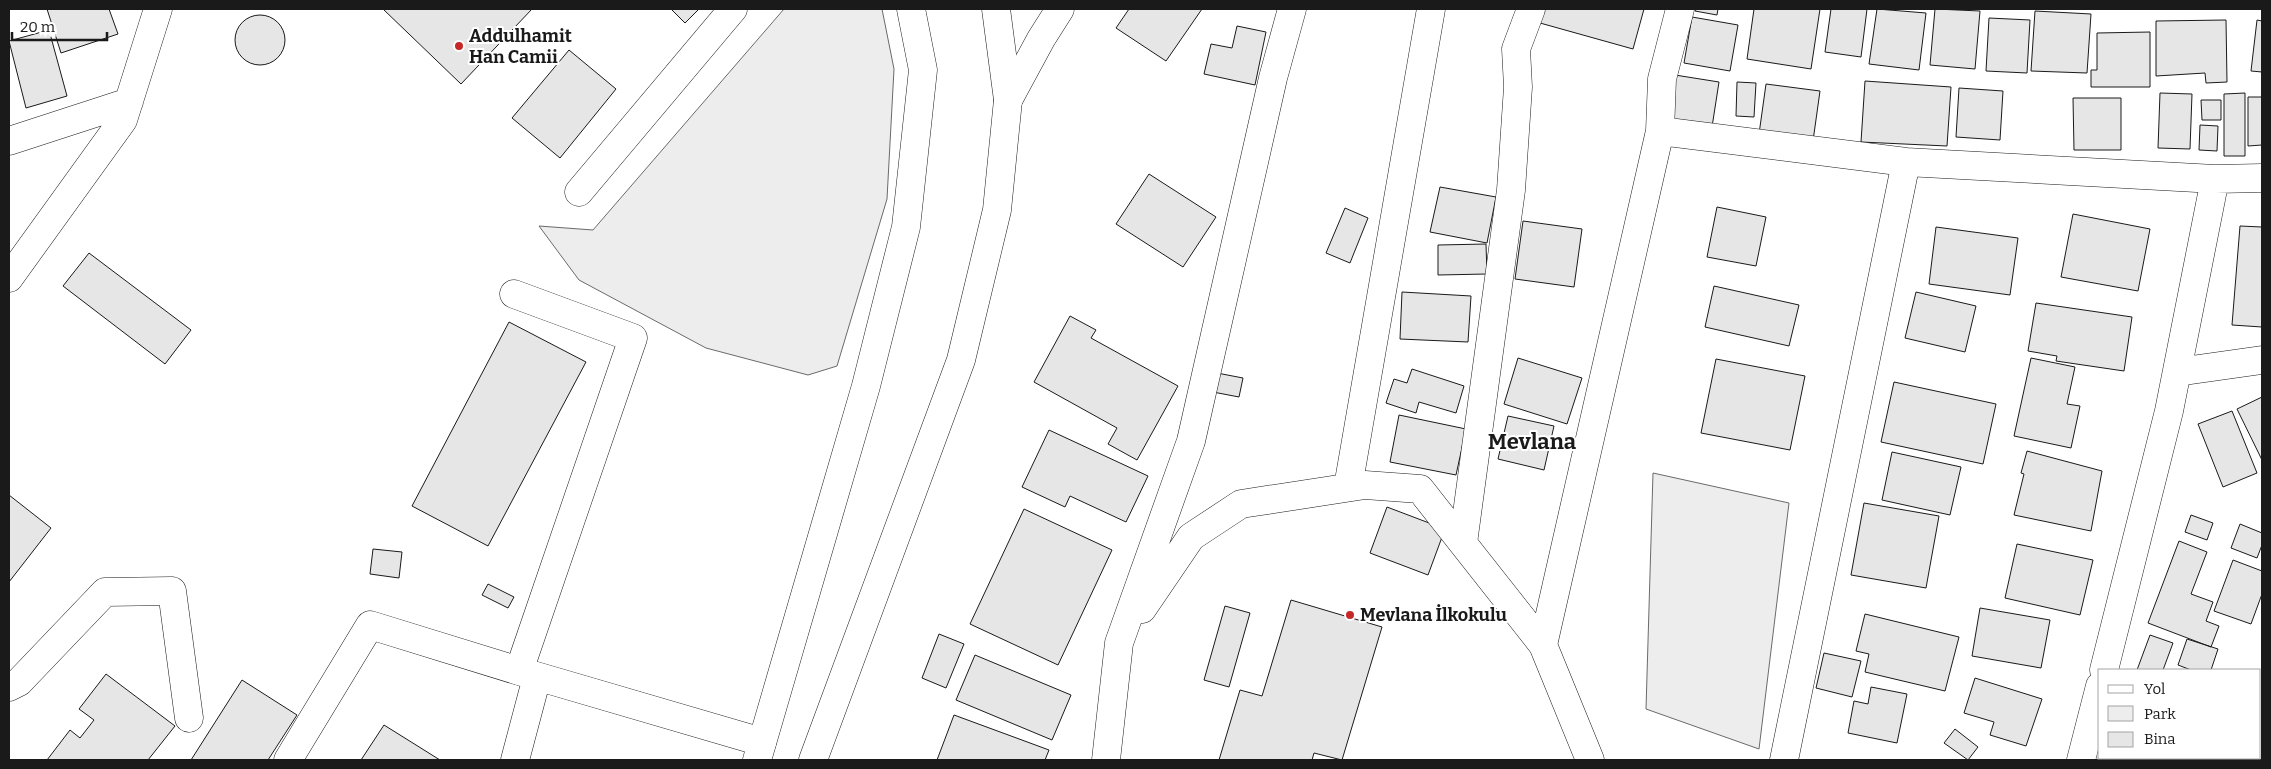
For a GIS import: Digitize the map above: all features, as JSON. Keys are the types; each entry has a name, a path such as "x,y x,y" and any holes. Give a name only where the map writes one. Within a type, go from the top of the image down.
{"street":[{"path":"9,278 123,120 158,9"},
{"path":"579,192 733,9"},
{"path":"288,760 370,625 528,674 760,751 863,395 906,227 924,70 911,9"},
{"path":"814,760 962,360 997,210 1008,100 996,9"},
{"path":"1008,100 1041,39 1060,9"},
{"path":"1106,760 1119,644 1191,441 1273,78 1292,9"},
{"path":"1348,487 1431,9"},
{"path":"1463,543 1511,190 1518,86 1516,49 1531,9"},
{"path":"1543,645 1660,131 1662,79 1680,9"},
{"path":"9,141 129,102"},
{"path":"1660,131 1906,162 2215,179 2262,178"},
{"path":"1784,760 1906,162"},
{"path":"2104,669 2177,372 2215,179"},
{"path":"514,294 633,338 528,674 515,760"},
{"path":"2177,372 2262,360"},
{"path":"1119,644 1191,537 1241,504 1365,485 1420,489 1543,645 1590,760"},
{"path":"9,687 19,682 105,592 172,591 189,718"},
{"path":"2081,760 2098,694"}],"green space":[{"path":"784,9 882,9 894,69 887,199 837,366 808,375 706,348 579,280 539,226 593,230"},
{"path":"1653,473 1789,503 1759,749 1646,709"}],"building":[{"path":"47,9 109,9 118,34 61,53"},
{"name":"Addulhamit Han Camii","path":"383,9 532,9 461,84"},
{"path":"671,9 699,9 685,23"},
{"path":"1129,9 1202,9 1166,61 1116,28"},
{"path":"1544,9 1644,9 1633,49 1540,23"},
{"path":"1696,9 1718,9 1717,15 1695,11"},
{"path":"1754,9 1820,9 1811,69 1747,59"},
{"path":"1831,9 1867,9 1861,57 1825,52"},
{"path":"1877,9 1926,13 1919,70 1869,64"},
{"path":"1935,9 1980,11 1975,69 1930,65"},
{"path":"2035,11 2091,14 2087,73 2031,71"},
{"path":"255,15 265,15 278,22 285,35 285,45 278,58 265,65 255,65 246,61 239,54 235,45 235,35 239,26 246,19"},
{"path":"1692,17 1738,25 1730,71 1684,63"},
{"path":"1989,18 2030,20 2027,73 1986,71"},
{"path":"2226,20 2227,82 2206,83 2205,73 2156,76 2156,21"},
{"path":"2257,20 2262,21 2262,72 2251,71"},
{"path":"1237,26 1266,32 1255,85 1204,74 1211,44 1232,48"},
{"path":"49,30 67,96 26,108 9,41"},
{"path":"2150,32 2150,87 2091,87 2091,70 2097,70 2097,33"},
{"path":"569,50 616,89 560,158 512,118"},
{"path":"1675,75 1719,82 1712,127 1668,120"},
{"path":"1865,81 1951,87 1947,146 1861,142"},
{"path":"1737,82 1756,83 1754,117 1736,116"},
{"path":"1766,84 1820,91 1813,141 1759,134"},
{"path":"1959,88 2003,91 2000,140 1956,137"},
{"path":"2160,93 2192,94 2190,149 2158,148"},
{"path":"2245,93 2245,156 2224,156 2224,94"},
{"path":"2248,97 2262,97 2262,145 2248,146"},
{"path":"2073,98 2121,98 2121,150 2074,150"},
{"path":"2201,100 2221,100 2221,120 2202,120"},
{"path":"2200,125 2218,126 2217,151 2199,150"},
{"path":"1149,174 1216,217 1183,267 1116,224"},
{"path":"1440,187 1496,197 1487,243 1430,232"},
{"path":"1717,207 1766,217 1756,266 1707,257"},
{"path":"1345,208 1368,218 1350,263 1326,253"},
{"path":"2073,214 2150,229 2138,291 2061,277"},
{"path":"1523,221 1582,229 1574,287 1515,279"},
{"path":"2240,226 2262,227 2262,327 2232,325"},
{"path":"1936,227 2018,238 2010,295 1929,284"},
{"path":"1486,244 1487,274 1438,275 1438,245"},
{"path":"89,253 191,330 165,364 63,286"},
{"path":"1714,286 1799,305 1789,346 1705,327"},
{"path":"1402,292 1471,296 1468,342 1400,339"},
{"path":"1916,292 1976,306 1965,352 1905,338"},
{"path":"2036,303 2132,317 2124,371 2056,361 2057,356 2028,351"},
{"path":"1070,316 1096,330 1091,338 1178,386 1137,460 1108,444 1117,428 1034,382"},
{"path":"509,322 586,362 488,546 412,506"},
{"path":"1518,358 1582,378 1567,424 1504,404"},
{"path":"2031,358 2075,367 2067,404 2080,406 2071,448 2014,436"},
{"path":"1716,359 1805,376 1790,450 1701,433"},
{"path":"1412,369 1464,386 1456,413 1419,402 1416,413 1386,403 1394,379 1407,383"},
{"path":"1217,373 1243,378 1239,397 1213,392"},
{"path":"1894,382 1996,404 1983,464 1881,442"},
{"path":"2262,397 2262,460 2237,409"},
{"path":"2232,411 2257,473 2223,487 2198,424"},
{"path":"1399,415 1466,429 1456,475 1390,462"},
{"path":"1508,416 1554,426 1544,470 1498,459"},
{"path":"1049,430 1148,476 1126,522 1070,496 1065,507 1022,487"},
{"path":"2027,451 2102,471 2091,531 2014,515 2024,474 2021,473"},
{"path":"1892,452 1961,467 1950,515 1882,500"},
{"path":"9,495 51,528 9,582"},
{"path":"1864,503 1939,516 1926,588 1851,575"},
{"path":"1387,507 1445,529 1428,575 1370,553"},
{"path":"1024,509 1112,550 1058,665 970,624"},
{"path":"2191,515 2213,523 2207,540 2185,532"},
{"path":"2240,524 2262,533 2262,545 2257,558 2231,548"},
{"path":"2179,541 2207,552 2191,594 2213,602 2206,621 2219,626 2211,647 2148,623"},
{"path":"2017,544 2093,560 2080,615 2005,598"},
{"path":"373,549 402,552 399,578 370,574"},
{"path":"2233,560 2262,571 2262,594 2251,624 2214,611"},
{"path":"488,584 514,597 508,608 482,595"},
{"name":"Mevlana İlkokulu","path":"1291,600 1382,627 1342,760 1314,753 1312,760 1219,760 1240,690 1262,696"},
{"path":"1225,606 1250,613 1229,687 1204,680"},
{"path":"1980,608 2050,620 2041,668 1972,656"},
{"path":"1865,614 1959,637 1945,691 1865,672 1869,654 1856,651"},
{"path":"939,634 964,644 946,688 922,678"},
{"path":"2150,635 2173,643 2163,669 2137,669"},
{"path":"2187,639 2218,649 2211,669 2188,669 2178,665"},
{"path":"1824,653 1861,661 1852,697 1816,688"},
{"path":"975,655 1071,695 1052,740 956,700"},
{"path":"106,674 175,726 148,760 47,760 70,730 80,738 94,720 79,709"},
{"path":"1975,678 2042,699 2026,746 1990,735 1994,722 1964,713"},
{"path":"242,680 297,715 268,760 191,760"},
{"path":"1871,687 1907,694 1897,743 1848,733 1854,701 1868,704"},
{"path":"954,715 1049,750 1045,760 937,760"},
{"path":"384,725 440,760 361,760"},
{"path":"1955,729 1978,747 1968,760 1944,743"}],"place":[{"name":"Addulhamit Han Camii","path":"459,46"},
{"name":"Mevlana İlkokulu","path":"1350,615"}],"district":[{"name":"Mevlana","path":"1532,441"}]}
